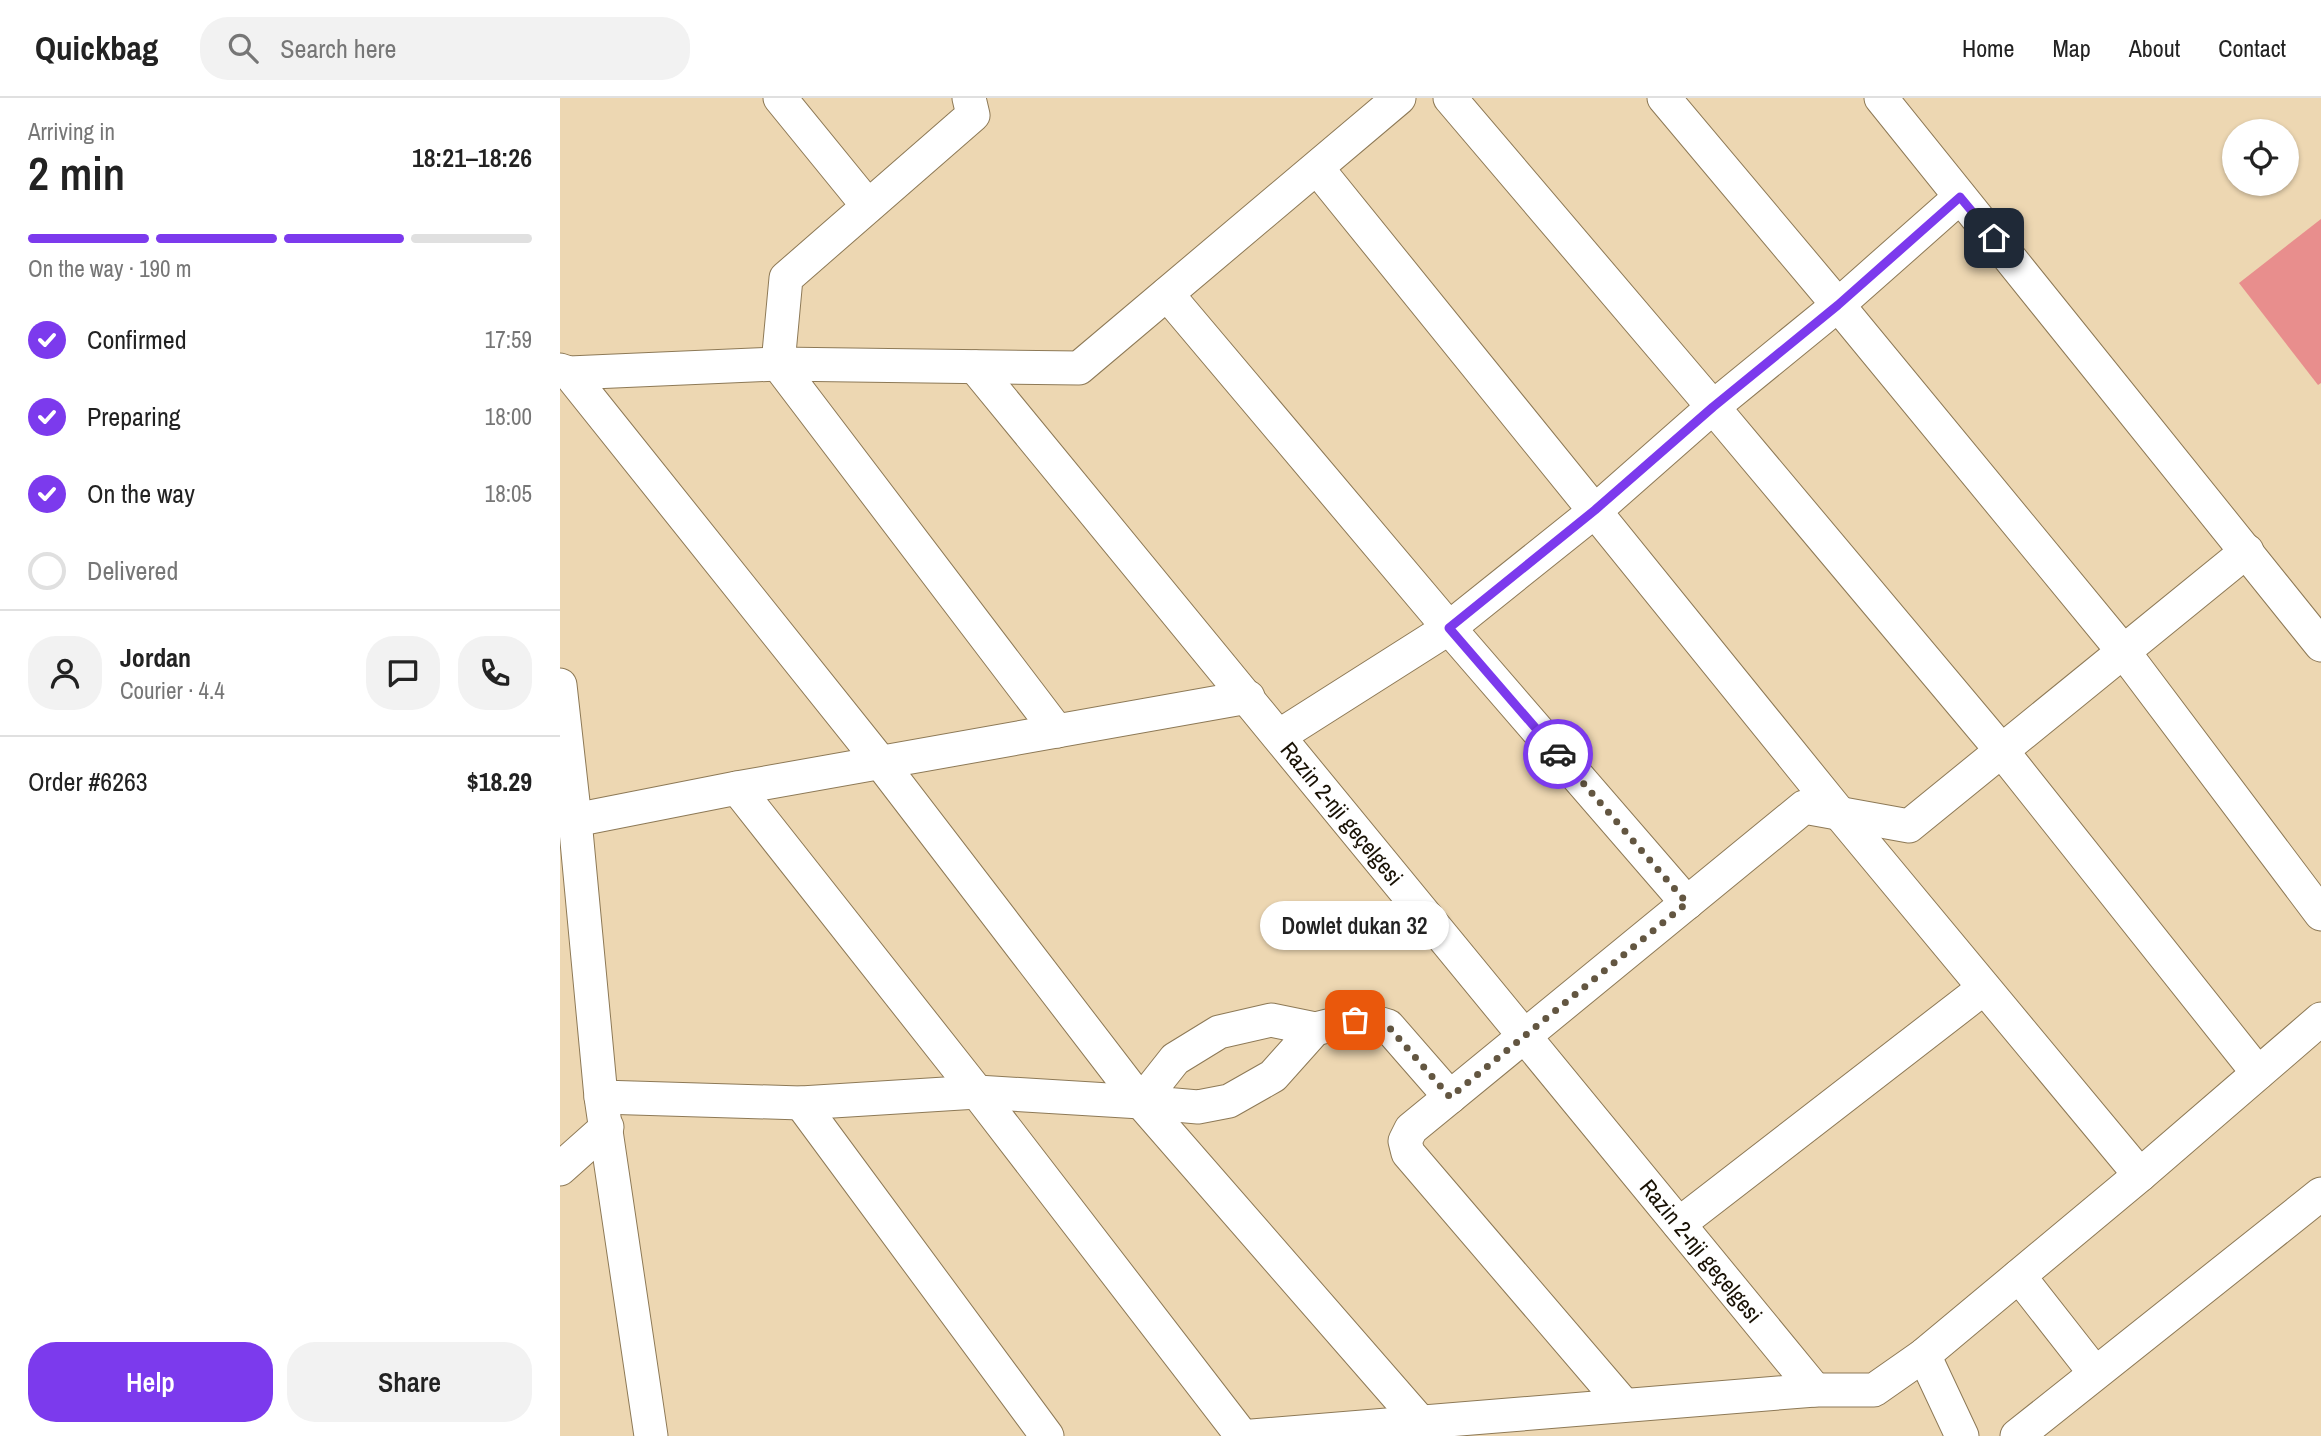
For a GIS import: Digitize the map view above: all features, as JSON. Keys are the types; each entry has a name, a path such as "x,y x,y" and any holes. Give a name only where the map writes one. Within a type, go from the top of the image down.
{"street":[{"path":"780,98 868,206"},
{"path":"969,98 973,115 786,278 778,364 1057,731"},
{"path":"564,372 778,364 1079,368 1398,98"},
{"path":"1450,98 2001,750 2258,1073"},
{"path":"1664,98 2123,652 2321,914"},
{"path":"1881,98 2321,645"},
{"path":"1317,168 1840,814 2140,1175"},
{"path":"1279,736 1449,628 1595,510 1713,407 1838,305 1960,197"},
{"path":"1167,294 1449,628 1687,903"},
{"name":"Razin 2-nji geçelgesi","path":"975,367 1815,1390"},
{"path":"564,372 881,763 1142,1102 1421,1423"},
{"path":"1623,1404 1408,1153 1405,1141 1411,1129 1804,807 1909,826 2247,551"},
{"path":"560,685 604,1112 651,1436"},
{"path":"575,820 737,788 1248,697"},
{"path":"737,788 977,1092 1242,1436"},
{"path":"1679,1224 1984,988"},
{"path":"1252,1436 1325,1434 1623,1404 1815,1390 1874,1390 1924,1354 2019,1276 2321,1019"},
{"path":"1142,1102 1175,1059 1219,1032 1271,1020 1315,1029 1355,1020 1374,1021 1388,1026 1450,1097"},
{"path":"560,1169 604,1112 977,1092 1198,1107 1229,1101 1273,1076 1315,1029"},
{"path":"801,1103 1047,1436"},
{"path":"2017,1436 2321,1194"},
{"path":"2019,1276 2095,1373"},
{"path":"1924,1354 1962,1436"}],"shaded area":[{"path":"2321,219 2321,383 2318,385 2239,283"}],"way so far":[{"path":"1355,1020 1374,1021 1388,1026 1450,1097 1687,903 1558,754"}],"place":[{"name":"Dowlet dukan 32","path":"1355,1020"}],"route":[{"path":"1558,754 1449,628 1595,510 1713,407 1838,305 1960,197 1994,238"}]}
